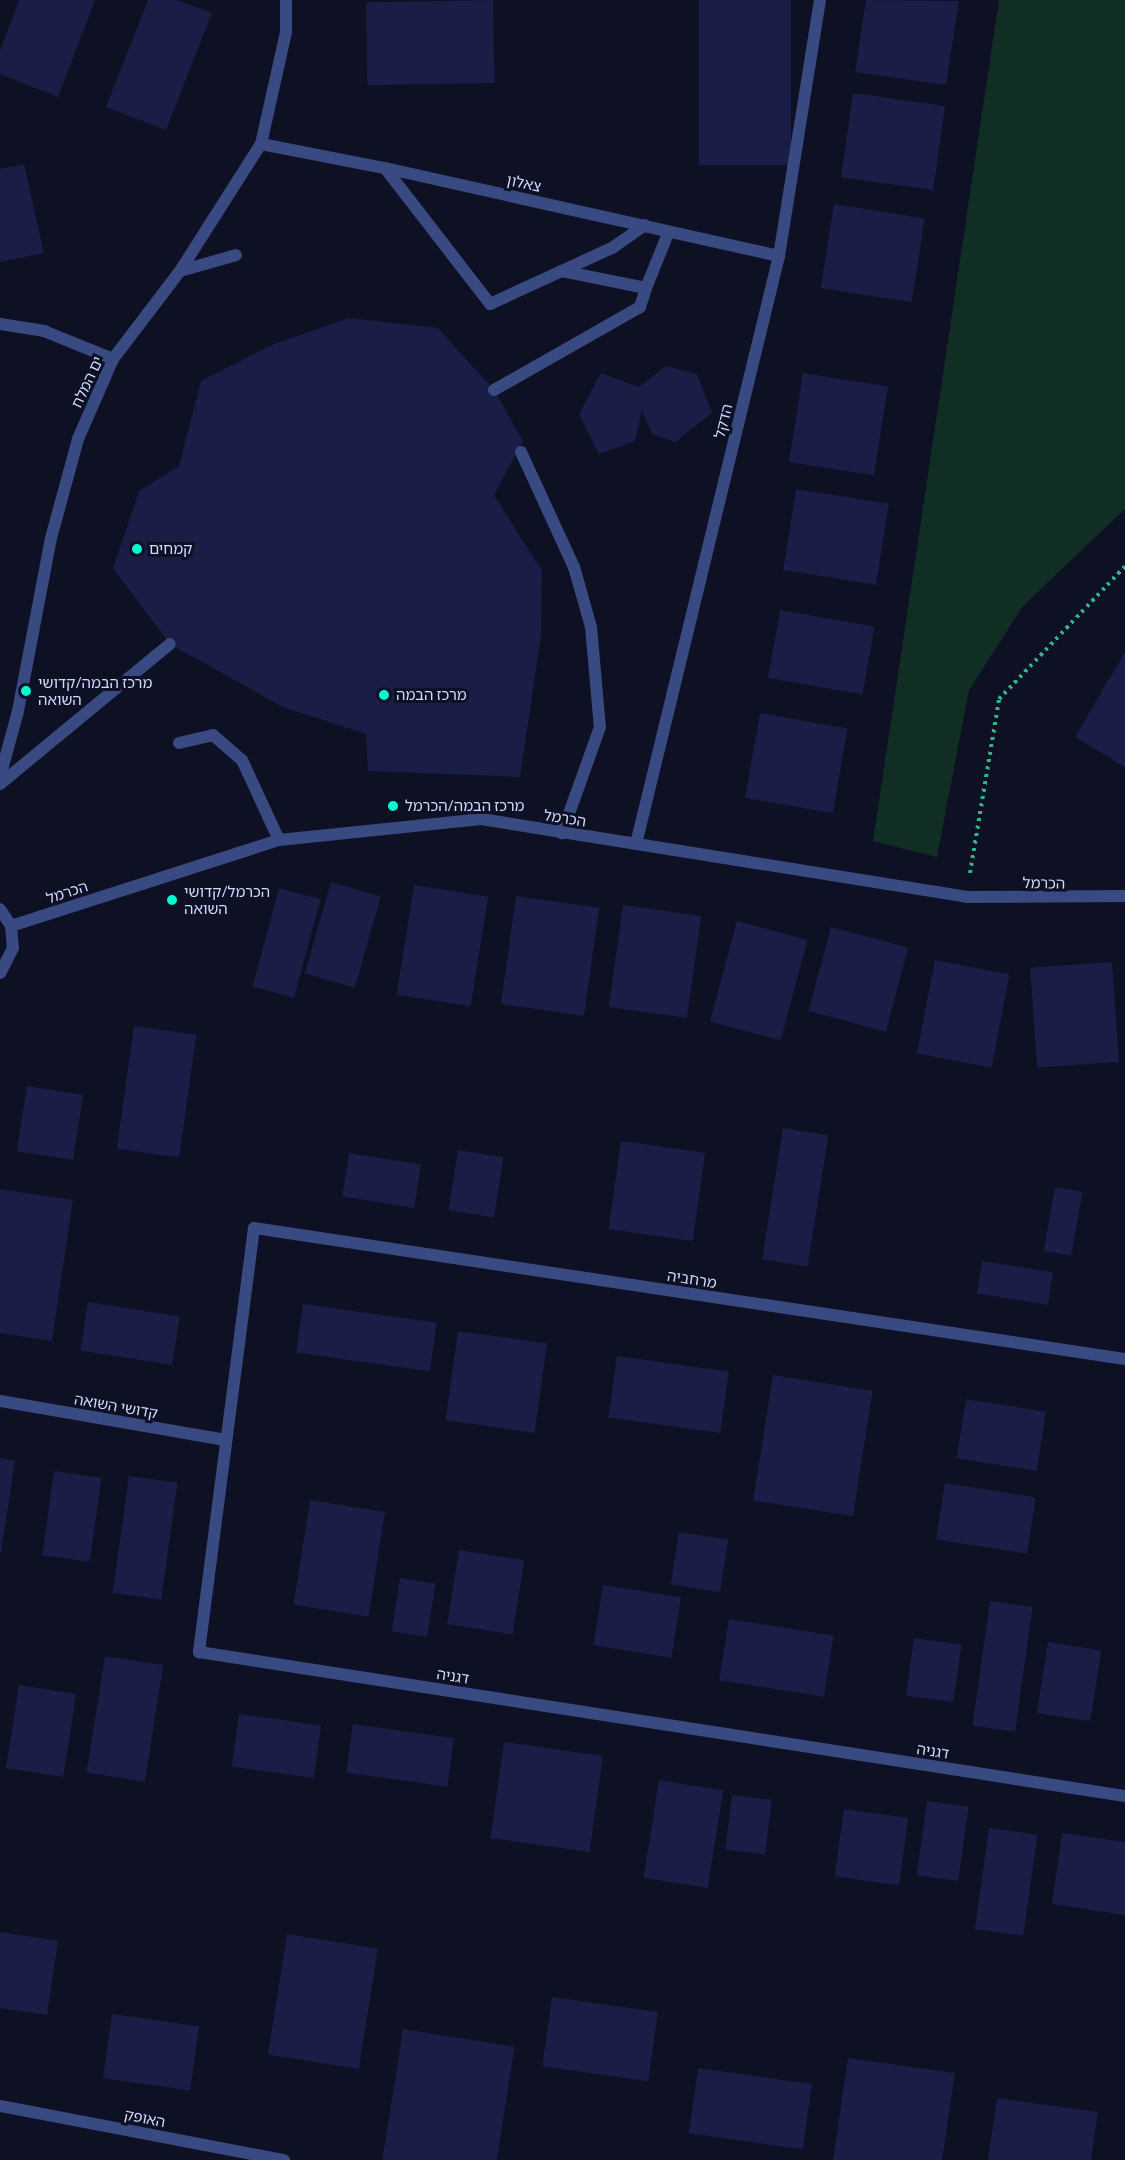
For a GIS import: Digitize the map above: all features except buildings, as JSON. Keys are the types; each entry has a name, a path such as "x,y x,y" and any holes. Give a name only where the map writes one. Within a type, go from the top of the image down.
{"street":[{"name":"ים המלח","path":"0,777 18,711 51,538 78,438 113,359 180,271 261,144 286,32 286,0"},
{"name":"הדקל","path":"636,844 779,256 820,0"},
{"name":"צאלון","path":"261,144 385,168 779,256"},
{"path":"385,168 490,304 612,248 645,225"},
{"path":"494,390 640,308 669,231"},
{"path":"180,271 236,255"},
{"path":"561,271 646,288"},
{"path":"0,324 44,331 113,359"},
{"path":"521,452 574,567 591,627 600,727 562,833"},
{"path":"0,784 170,644"},
{"path":"179,743 213,735 242,760 279,840"},
{"name":"הכרמל","path":"11,926 279,840 481,819 966,897 1125,896"},
{"path":"0,909 11,926 13,948 0,973"},
{"name":"מרחביה","path":"254,1228 1125,1359"},
{"name":"דגניה","path":"254,1228 198,1652 1125,1796"},
{"name":"קדושי השואה","path":"0,1401 226,1440"},
{"name":"האופק","path":"0,2106 284,2160"}],"path":[{"path":"966,897 999,699 1125,566"}],"green space":[{"path":"999,0 1125,0 1125,509 1023,606 969,690 937,857 873,841"}],"place":[{"name":"קמחים","path":"137,549"},
{"name":"מרכז הבמה/קדושי השואה","path":"26,691"},
{"name":"מרכז הבמה","path":"384,695"},
{"name":"מרכז הבמה/הכרמל","path":"393,806"},
{"name":"הכרמל/קדושי השואה","path":"172,900"}]}
